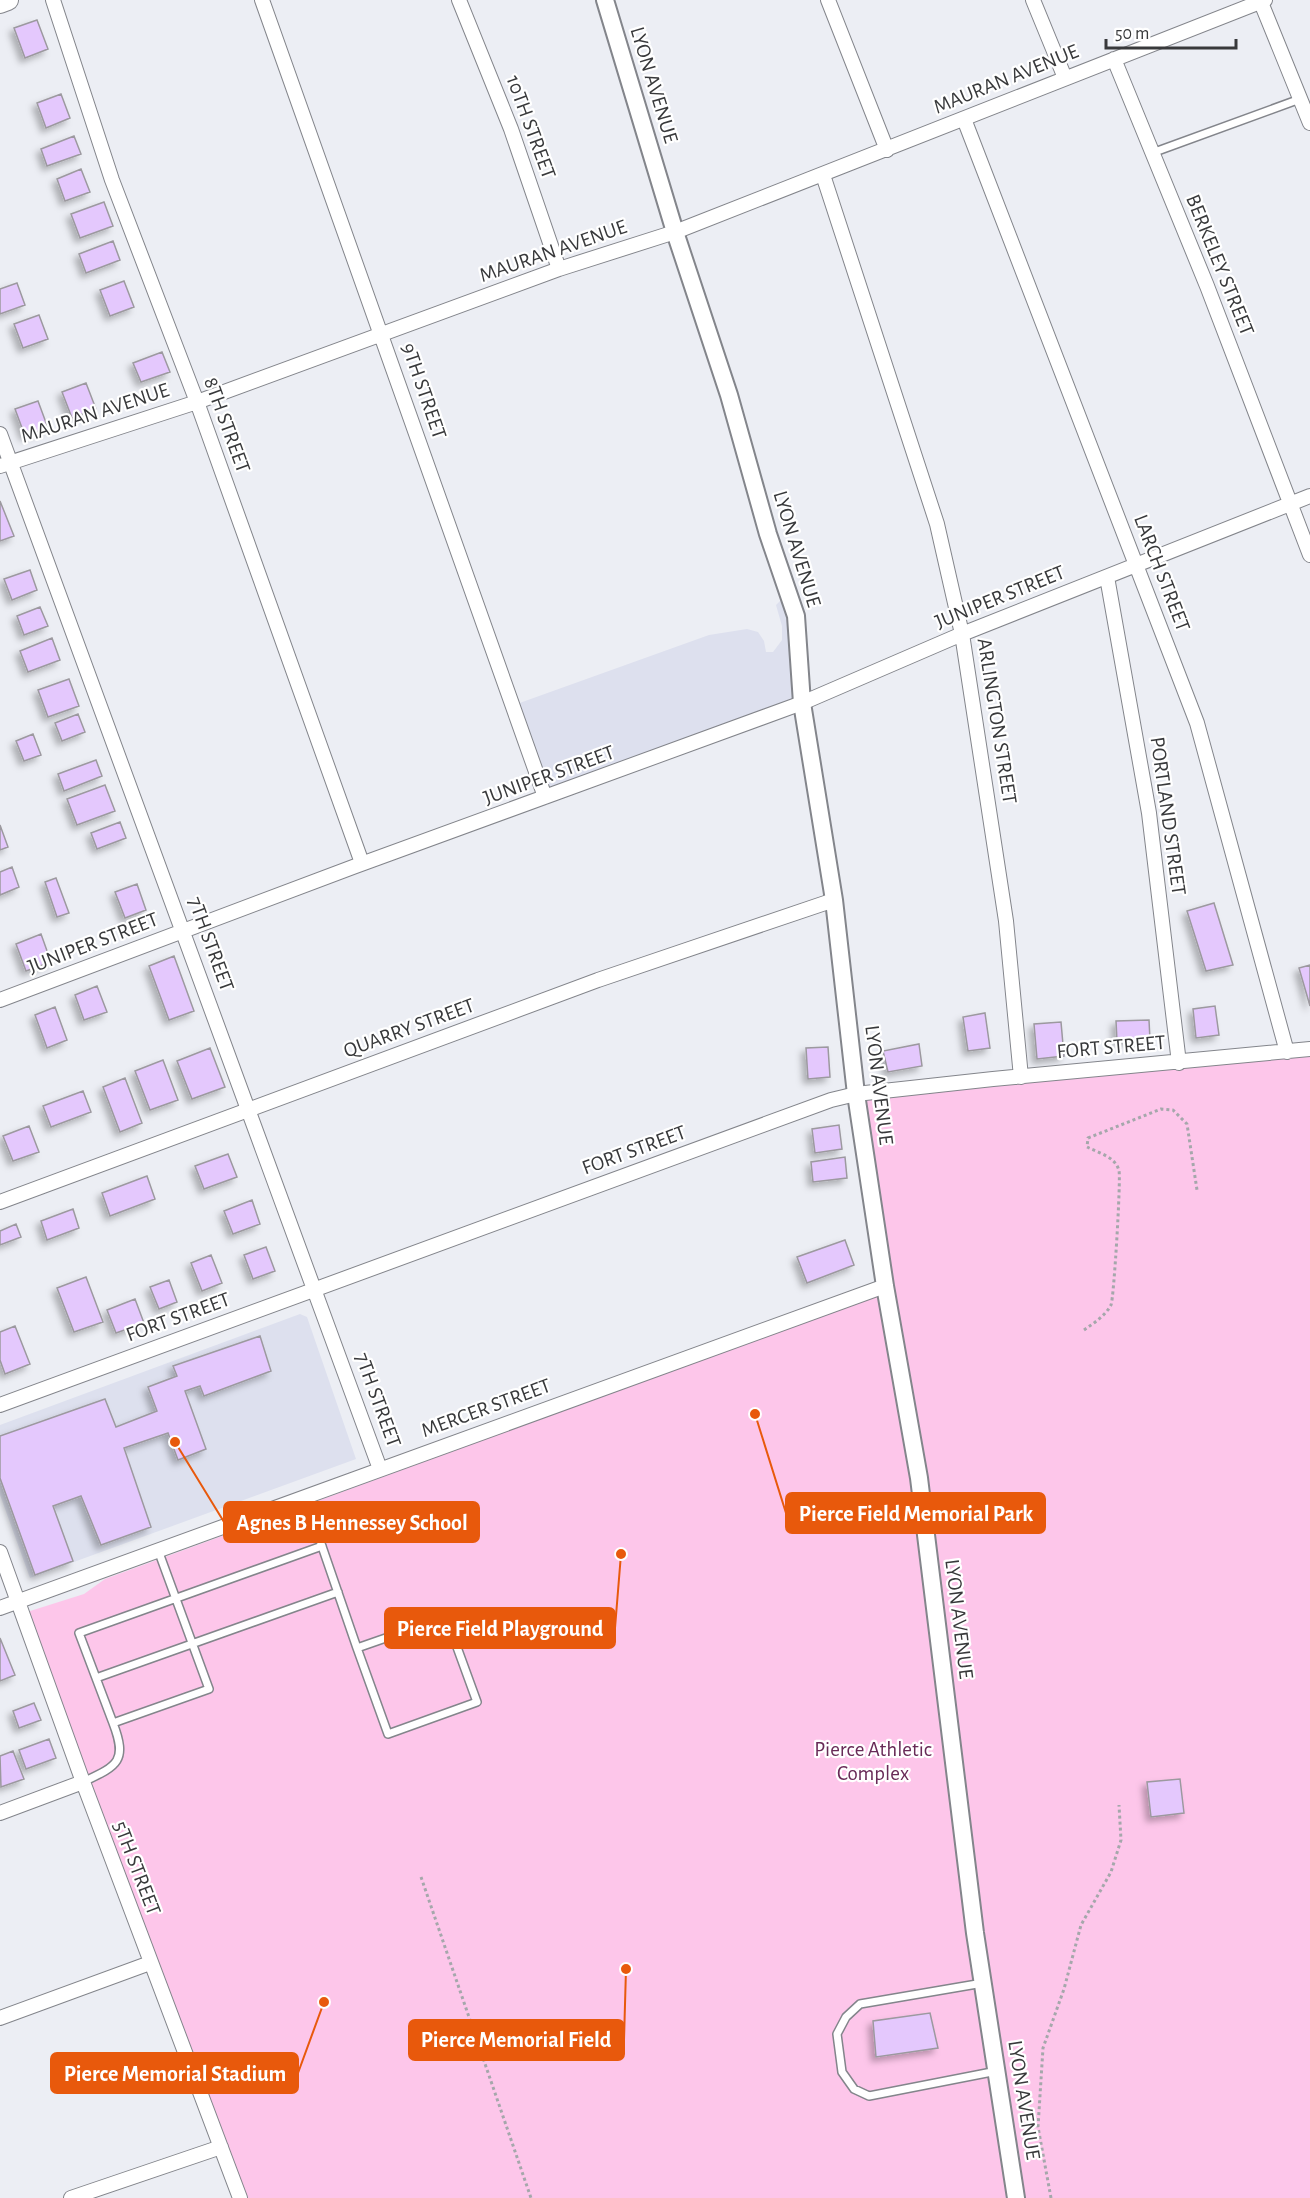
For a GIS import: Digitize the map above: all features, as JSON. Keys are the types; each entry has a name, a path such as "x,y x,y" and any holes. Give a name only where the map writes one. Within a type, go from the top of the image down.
{"main road":[{"path":"0,3 8,0"}],"street":[{"name":"8TH STREET","path":"53,0 112,180 197,402 362,863"},
{"name":"9TH STREET","path":"262,0 545,797"},
{"name":"10TH STREET","path":"459,0 511,129 559,269"},
{"name":"LYON AVENUE","path":"605,0 675,232 729,395 768,534 796,616 802,703 834,900 856,1094 885,1286 918,1478 983,1983 1016,2198"},
{"path":"828,0 887,150"},
{"path":"1033,0 1065,78"},
{"path":"1114,59 1262,1 1310,123"},
{"name":"MAURAN AVENUE","path":"5,464 197,402 559,269 675,232 1114,59"},
{"name":"BERKELEY STREET","path":"1114,59 1310,555"},
{"name":"LARCH STREET","path":"964,119 1197,723 1287,1052"},
{"name":"ARLINGTON STREET","path":"823,175 937,524 962,634 1006,921 1021,1077"},
{"name":"7TH STREET","path":"0,434 5,464 183,931 380,1469"},
{"path":"1136,565 1310,496"},
{"name":"JUNIPER STREET","path":"0,1000 362,863 802,703 962,634 1136,565"},
{"name":"PORTLAND STREET","path":"1107,577 1149,813 1179,1063"},
{"name":"QUARRY STREET","path":"0,1202 598,980 834,900"},
{"name":"FORT STREET","path":"0,1405 831,1100 856,1094 1310,1049"},
{"name":"MERCER STREET","path":"0,1608 885,1286"},
{"name":"5TH STREET","path":"0,1552 150,1963 240,2198"},
{"path":"0,1813 83,1782"},
{"path":"0,2018 150,1963"},
{"path":"70,2198 221,2147"}],"lane":[{"path":"1152,153 1300,99"},
{"path":"305,1497 357,1648 388,1734 477,1702 446,1617 357,1648"},
{"path":"83,1782 109,1770 116,1763 121,1747 79,1633 322,1546"},
{"path":"113,1723 209,1689 158,1550"},
{"path":"96,1678 338,1592"},
{"path":"983,1983 860,2004 846,2017 837,2034 842,2072 854,2089 869,2096 996,2071"}],"path":[{"path":"1084,1330 1101,1318 1111,1304 1115,1288 1115,1240 1120,1192 1119,1170 1108,1156 1087,1147 1088,1138 1161,1109 1173,1110 1187,1124 1197,1190"},
{"path":"1052,2198 1038,2127 1043,2048 1055,2017 1081,1925 1111,1872 1121,1840 1119,1805"},
{"path":"421,1877 531,2198"}],"shaded area":[{"path":"780,601 785,603 804,702 549,798 514,705 709,635 747,629 758,632 764,641 766,652 773,652 782,640 782,626 776,605"},
{"path":"300,1314 307,1317 356,1459 30,1578 0,1495 0,1425"}],"green space":[{"name":"Pierce Athletic Complex","path":"1310,1052 1310,2198 243,2198 27,1612 84,1594 105,1579 886,1292 863,1100"}],"building":[{"path":"37,20 48,49 25,58 14,28"},
{"path":"61,94 70,118 46,128 37,103"},
{"path":"74,136 81,154 47,166 41,149"},
{"path":"81,169 90,192 65,201 57,179"},
{"path":"104,202 113,226 80,238 71,214"},
{"path":"113,241 120,260 86,273 79,254"},
{"path":"124,281 134,307 110,316 100,290"},
{"path":"17,283 25,305 0,314 0,289"},
{"path":"39,315 48,339 23,348 14,324"},
{"path":"162,352 170,372 141,382 133,363"},
{"path":"86,383 96,409 72,418 62,392"},
{"path":"38,401 48,428 25,436 15,409"},
{"path":"0,501 14,536 0,541"},
{"path":"30,570 37,590 12,600 4,579"},
{"path":"40,607 48,626 24,635 17,616"},
{"path":"52,638 60,660 28,672 20,651"},
{"path":"69,679 79,706 48,717 38,690"},
{"path":"78,714 85,732 62,741 55,723"},
{"path":"33,734 41,755 24,761 16,741"},
{"path":"96,760 102,776 64,791 58,774"},
{"path":"105,785 115,811 77,825 67,799"},
{"path":"120,822 126,838 97,849 91,833"},
{"path":"0,825 8,847 0,850"},
{"path":"12,867 19,887 0,895 0,872"},
{"path":"56,878 69,913 57,917 45,882"},
{"path":"137,884 146,910 125,918 115,892"},
{"path":"1214,903 1233,965 1206,971 1187,911"},
{"path":"41,934 51,962 26,971 16,944"},
{"path":"174,956 194,1011 169,1020 149,966"},
{"path":"1310,965 1310,1006 1299,968"},
{"path":"97,986 107,1012 84,1020 75,995"},
{"path":"1215,1006 1219,1035 1196,1038 1193,1009"},
{"path":"55,1007 67,1040 47,1048 35,1015"},
{"path":"985,1013 990,1048 968,1051 963,1017"},
{"path":"1149,1020 1150,1040 1117,1041 1116,1021"},
{"path":"1061,1022 1064,1056 1037,1059 1034,1024"},
{"path":"919,1044 922,1066 888,1072 883,1051"},
{"path":"828,1047 830,1077 808,1079 806,1048"},
{"path":"210,1048 225,1087 192,1099 177,1061"},
{"path":"163,1060 178,1100 150,1110 135,1071"},
{"path":"125,1078 142,1123 120,1132 103,1087"},
{"path":"83,1091 91,1112 51,1127 43,1106"},
{"path":"839,1125 842,1149 815,1153 812,1129"},
{"path":"29,1126 39,1152 13,1161 3,1136"},
{"path":"228,1154 237,1177 204,1189 195,1166"},
{"path":"845,1157 847,1178 813,1182 811,1162"},
{"path":"147,1176 155,1199 110,1216 102,1193"},
{"path":"252,1200 260,1224 233,1234 224,1211"},
{"path":"73,1209 79,1228 47,1240 41,1221"},
{"path":"16,1224 21,1237 0,1245 0,1231"},
{"path":"845,1240 854,1265 807,1283 797,1257"},
{"path":"266,1247 275,1271 253,1279 244,1255"},
{"path":"211,1255 222,1283 202,1291 191,1263"},
{"path":"86,1277 103,1322 74,1332 57,1288"},
{"path":"169,1280 177,1302 159,1309 150,1287"},
{"path":"135,1299 144,1323 116,1333 107,1310"},
{"path":"15,1326 30,1364 5,1374 0,1360 0,1332"},
{"path":"260,1336 271,1371 204,1396 200,1386 185,1391 206,1449 178,1460 168,1433 124,1448 151,1527 101,1545 81,1496 53,1506 73,1561 35,1575 0,1478 0,1436 105,1399 116,1427 157,1411 148,1387 177,1376 173,1366"},
{"path":"0,1638 15,1675 0,1681"},
{"path":"34,1703 41,1720 19,1728 13,1711"},
{"path":"49,1739 56,1758 26,1769 19,1750"},
{"path":"13,1751 24,1779 1,1787 0,1756"},
{"path":"1180,1779 1184,1813 1151,1817 1147,1782"},
{"path":"930,2013 938,2048 876,2057 873,2021"}],"place":[{"name":"Pierce Field Memorial Park","path":"755,1414"},
{"name":"Agnes B Hennessey School","path":"175,1442"},
{"name":"Pierce Field Playground","path":"621,1554"},
{"name":"Pierce Memorial Field","path":"626,1969"},
{"name":"Pierce Memorial Stadium","path":"324,2002"}]}
